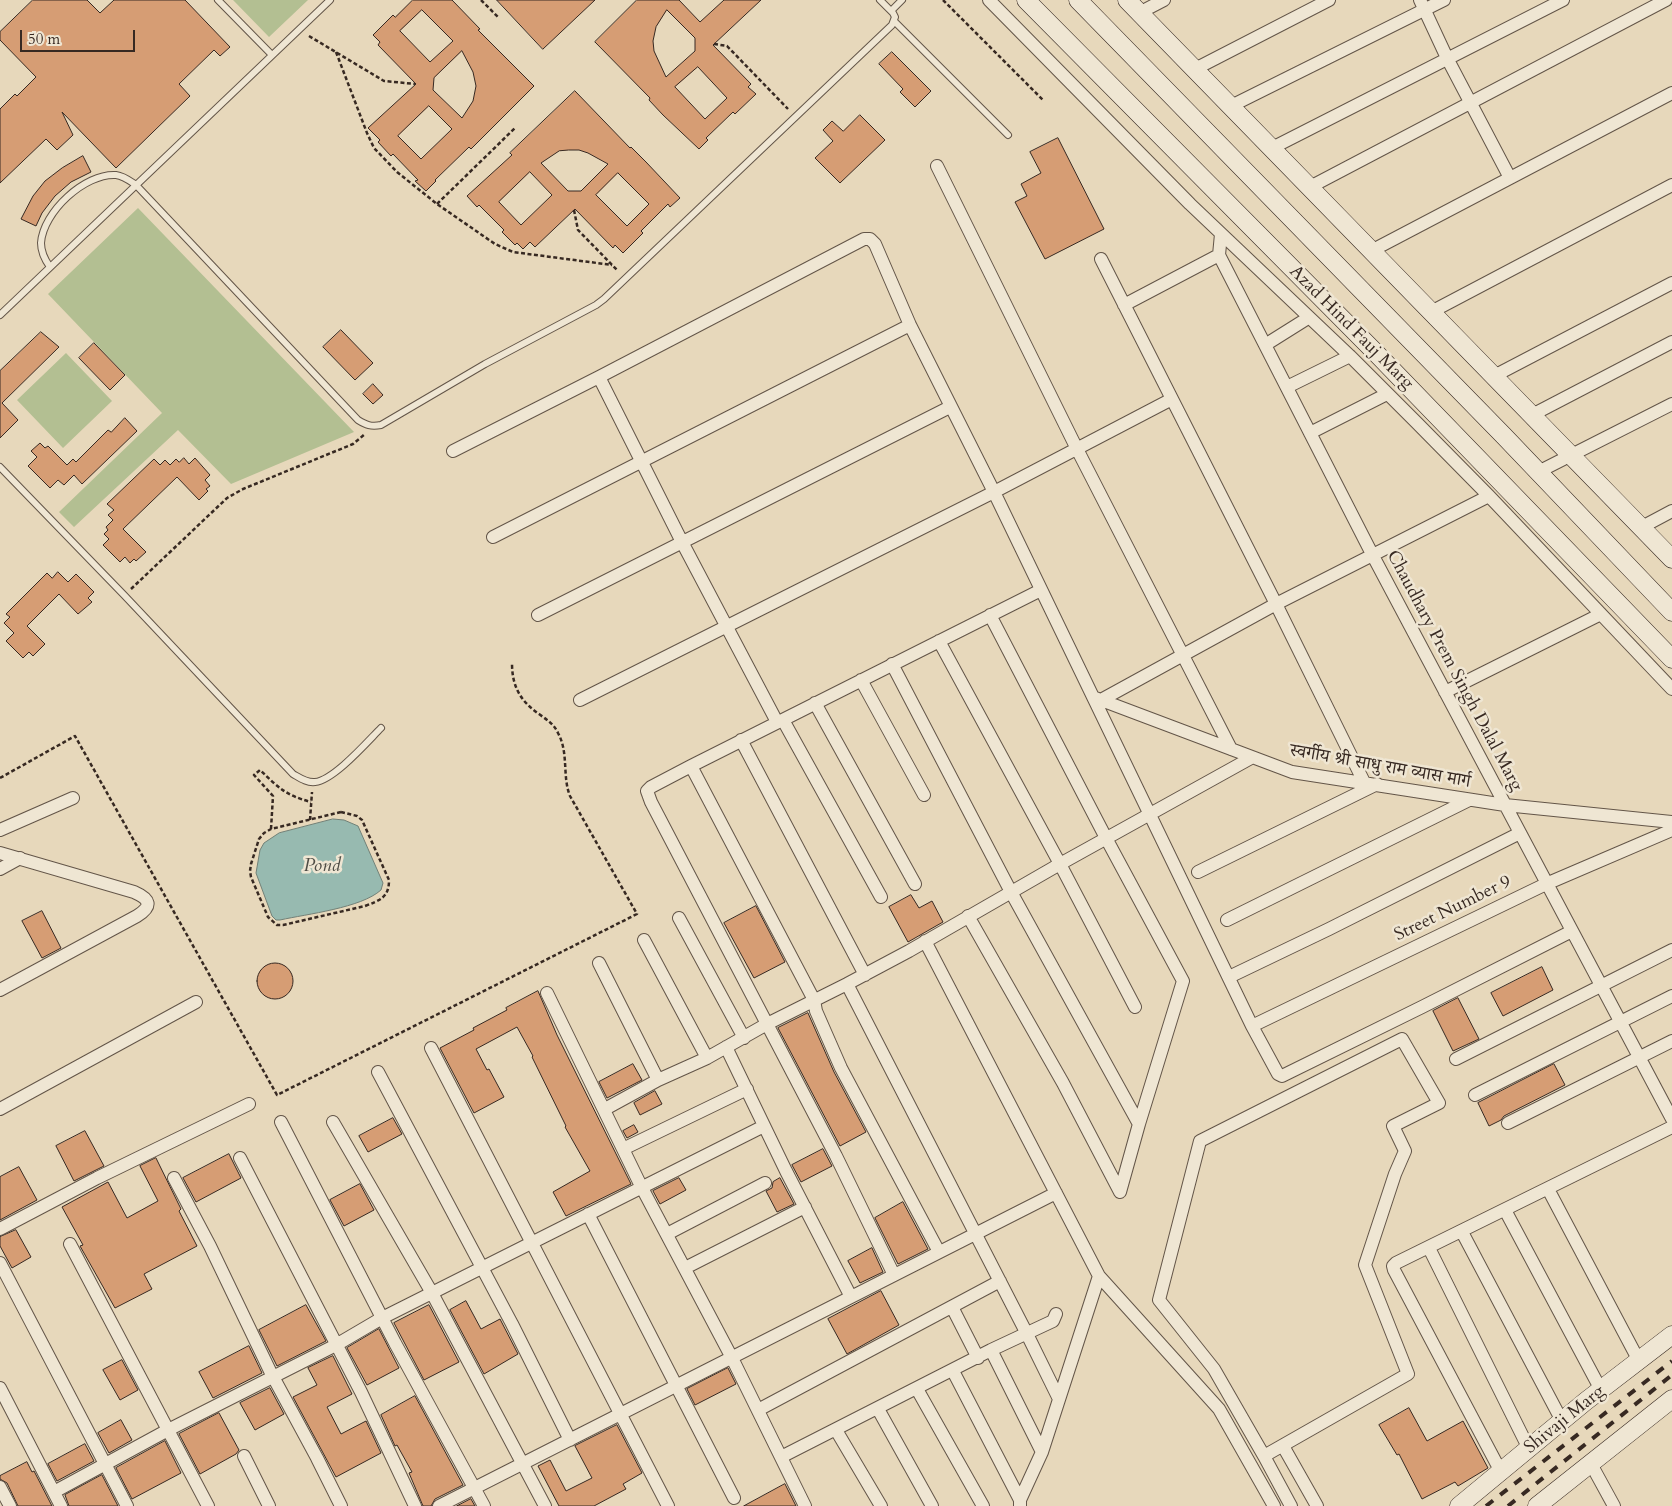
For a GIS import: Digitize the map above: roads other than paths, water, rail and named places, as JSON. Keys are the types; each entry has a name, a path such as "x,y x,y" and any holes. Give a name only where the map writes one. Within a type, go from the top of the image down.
{"main road":[{"name":"Azad Hind Fauj Marg","path":"1026,0 1374,352 1672,659"},
{"name":"Azad Hind Fauj Marg","path":"1078,0 1672,612"},
{"path":"1127,0 1672,559"},
{"name":"Shivaji Marg","path":"1459,1506 1562,1421 1672,1335"},
{"path":"1545,1503 1672,1400"}],"street":[{"path":"990,0 1221,234 1350,356 1489,496 1672,689"},
{"path":"1139,13 1164,0"},
{"path":"1195,69 1329,0"},
{"path":"1230,106 1422,5 1444,0"},
{"path":"1272,148 1563,0"},
{"path":"1310,187 1666,0"},
{"path":"1422,5 1447,58 1510,178"},
{"path":"1371,251 1672,93"},
{"path":"937,166 1077,449 1231,750"},
{"path":"1431,312 1672,185"},
{"path":"1124,305 1219,255 1221,234"},
{"path":"453,451 864,239 870,239 875,244 910,325 950,407 1097,698 1252,1026 1278,1074 1282,1076 1422,1008 1572,931"},
{"name":"Chaudhary Prem Singh Dalal Marg","path":"1219,255 1444,692 1672,1119"},
{"path":"1101,259 1364,782"},
{"path":"1494,376 1672,284"},
{"path":"1266,345 1308,318"},
{"path":"493,537 910,325"},
{"path":"1532,415 1672,342"},
{"path":"1287,386 1350,356"},
{"path":"599,377 682,542 728,627 881,897"},
{"path":"1310,433 1387,394"},
{"path":"580,700 994,492 1172,399"},
{"path":"1538,472 1672,404"},
{"path":"538,615 950,407"},
{"path":"1097,698 1372,554 1489,496"},
{"path":"1642,528 1672,510"},
{"path":"894,1275 836,1156 648,796 648,791 741,740 1041,590"},
{"path":"1444,692 1601,614"},
{"path":"968,916 1063,1083 1120,1192 1183,981 990,615"},
{"path":"940,641 1060,864 1134,1007"},
{"path":"892,664 1011,892 1139,1124"},
{"path":"861,680 924,795"},
{"name":"स्वर्गीय श्री साधु राम व्यास मार्ग","path":"1097,698 1292,772 1505,805 1672,822"},
{"path":"815,703 915,884"},
{"path":"741,740 865,974"},
{"path":"605,1109 658,1080 707,1058 909,951 1150,813 1251,758"},
{"path":"691,766 814,1000 816,1011 841,1068 939,1252"},
{"path":"1198,872 1377,784"},
{"path":"0,830 73,798"},
{"path":"1227,920 1469,800"},
{"name":"Street Number 9","path":"1252,1026 1546,884 1672,830"},
{"path":"1229,977 1520,834"},
{"path":"0,853 134,892 147,900 148,906 137,916 0,990"},
{"path":"0,869 20,858"},
{"path":"679,918 744,1038"},
{"path":"644,940 707,1058"},
{"path":"925,941 1099,1276 1219,1409 1274,1506"},
{"path":"1456,1059 1672,950"},
{"path":"599,963 658,1080"},
{"path":"847,984 976,1233 1059,1399"},
{"path":"547,993 641,1186 732,1358 805,1506"},
{"path":"1475,1095 1672,996"},
{"path":"0,1109 196,1002"},
{"path":"1264,1456 1408,1374 1365,1265 1395,1174 1405,1151 1393,1126 1439,1103 1402,1039 1200,1141 1159,1300 1214,1369 1291,1506"},
{"path":"1508,1123 1672,1041"},
{"path":"726,1047 804,1207 851,1297"},
{"path":"431,1048 668,1506"},
{"path":"378,1072 512,1324 570,1440"},
{"path":"623,1149 747,1090"},
{"path":"0,1229 97,1178 249,1104"},
{"path":"281,1122 382,1318 484,1506"},
{"path":"333,1122 432,1293 545,1506"},
{"path":"54,1492 168,1430 336,1345 382,1318 531,1244 641,1186 764,1126"},
{"path":"1501,1472 1393,1266 1672,1126"},
{"path":"240,1158 361,1392 414,1506"},
{"path":"174,1178 210,1246 273,1376 341,1506"},
{"path":"667,1234 765,1183"},
{"path":"1548,1189 1639,1361"},
{"path":"439,1506 1056,1193"},
{"path":"685,1268 804,1207"},
{"path":"1505,1210 1601,1390"},
{"path":"588,1214 734,1498"},
{"path":"1462,1232 1562,1421"},
{"path":"70,1244 208,1506"},
{"path":"1429,1248 1529,1448"},
{"path":"0,1263 127,1506"},
{"path":"1020,1503 1042,1452 1099,1276"},
{"path":"758,1410 1000,1281"},
{"path":"952,1307 978,1358"},
{"path":"781,1457 991,1350 1053,1321 1056,1314"},
{"path":"991,1350 1042,1452"},
{"path":"953,1371 1020,1503"},
{"path":"0,1388 61,1506"},
{"path":"917,1389 983,1506"},
{"path":"878,1409 932,1506"},
{"path":"836,1430 881,1506"},
{"path":"1283,1446 1317,1506"},
{"path":"244,1456 269,1506"},
{"path":"1591,1464 1614,1506"},
{"path":"0,1487 10,1506"}],"lane":[{"path":"218,0 272,55"},
{"path":"0,315 330,0"},
{"path":"880,0 891,11 895,18 894,21 1008,135"},
{"path":"891,11 902,0"},
{"path":"50,268 44,260 41,243 53,213 69,195 90,181 110,175 126,178 136,185 358,420 373,426 389,420 470,372 596,305 626,279 796,117 894,21"},
{"path":"0,304 6,310"},
{"path":"0,467 293,774 313,783 324,780 333,775 382,728"}],"water":[{"name":"Pond","path":"333,819 344,820 358,826 383,883 381,890 372,896 347,906 276,920 272,916 256,873 260,850 264,843 279,833"}],"railway":[{"path":"1486,1506 1672,1361"},
{"path":"1508,1506 1672,1375"}]}
